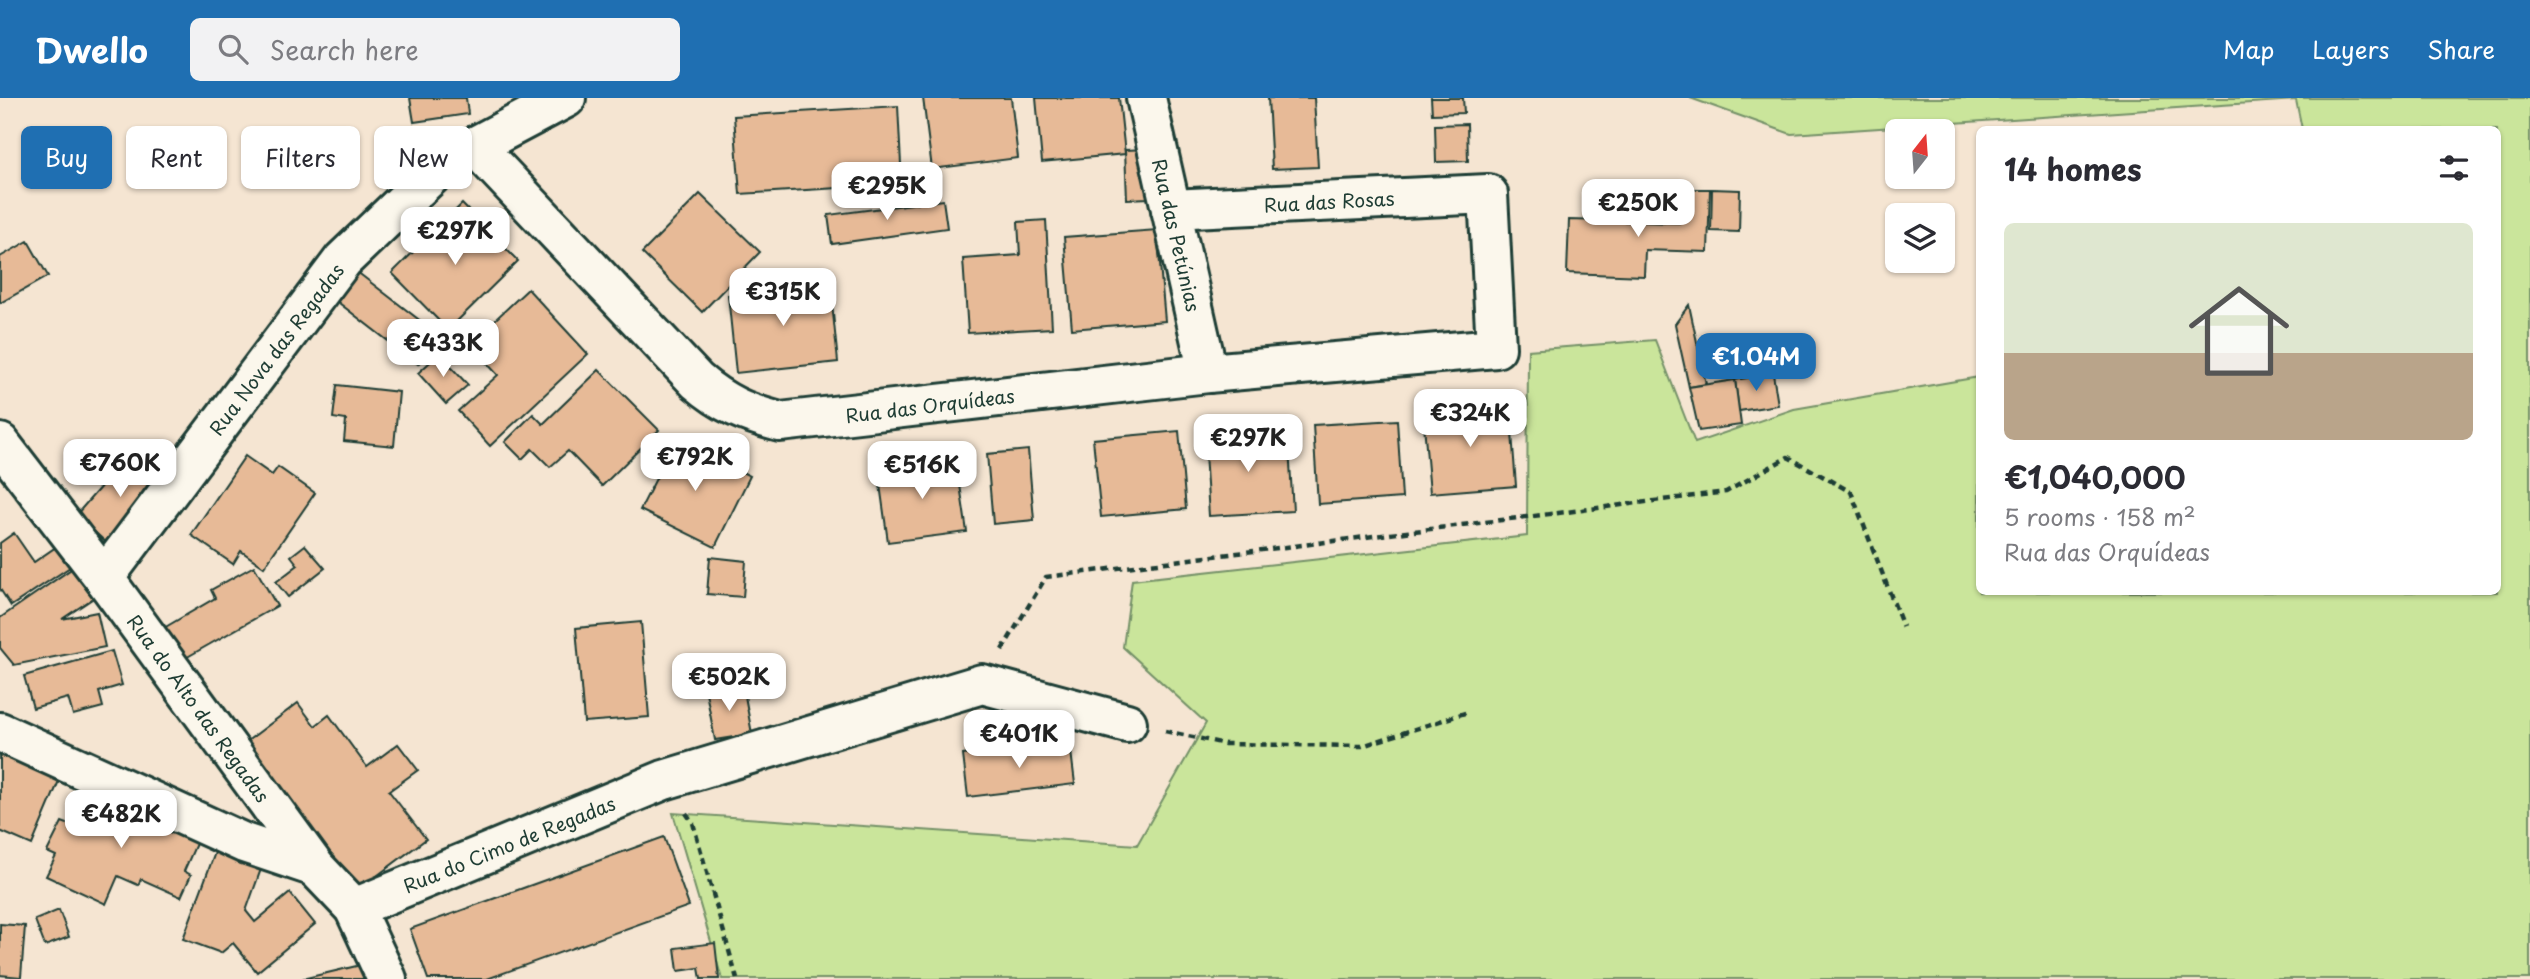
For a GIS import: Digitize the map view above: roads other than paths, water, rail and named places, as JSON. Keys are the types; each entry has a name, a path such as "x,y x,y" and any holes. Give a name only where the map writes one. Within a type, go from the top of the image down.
{"street":[{"name":"Rua Nova das Regadas","path":"104,578 343,260 438,169 475,146 566,98"},
{"name":"Rua das Petúnias","path":"1146,98 1208,373"},
{"name":"Rua das Orquídeas","path":"475,146 696,381 717,398 746,413 780,422 1208,373 1496,348"},
{"name":"Rua das Rosas","path":"1171,209 1488,194 1496,348"},
{"name":"Rua do Alto das Regadas","path":"0,443 104,578 315,867 354,908 387,979"},
{"name":"Rua do Cimo de Regadas","path":"354,908 664,780 982,684 1127,723"},
{"path":"0,732 244,843 315,867"}]}
